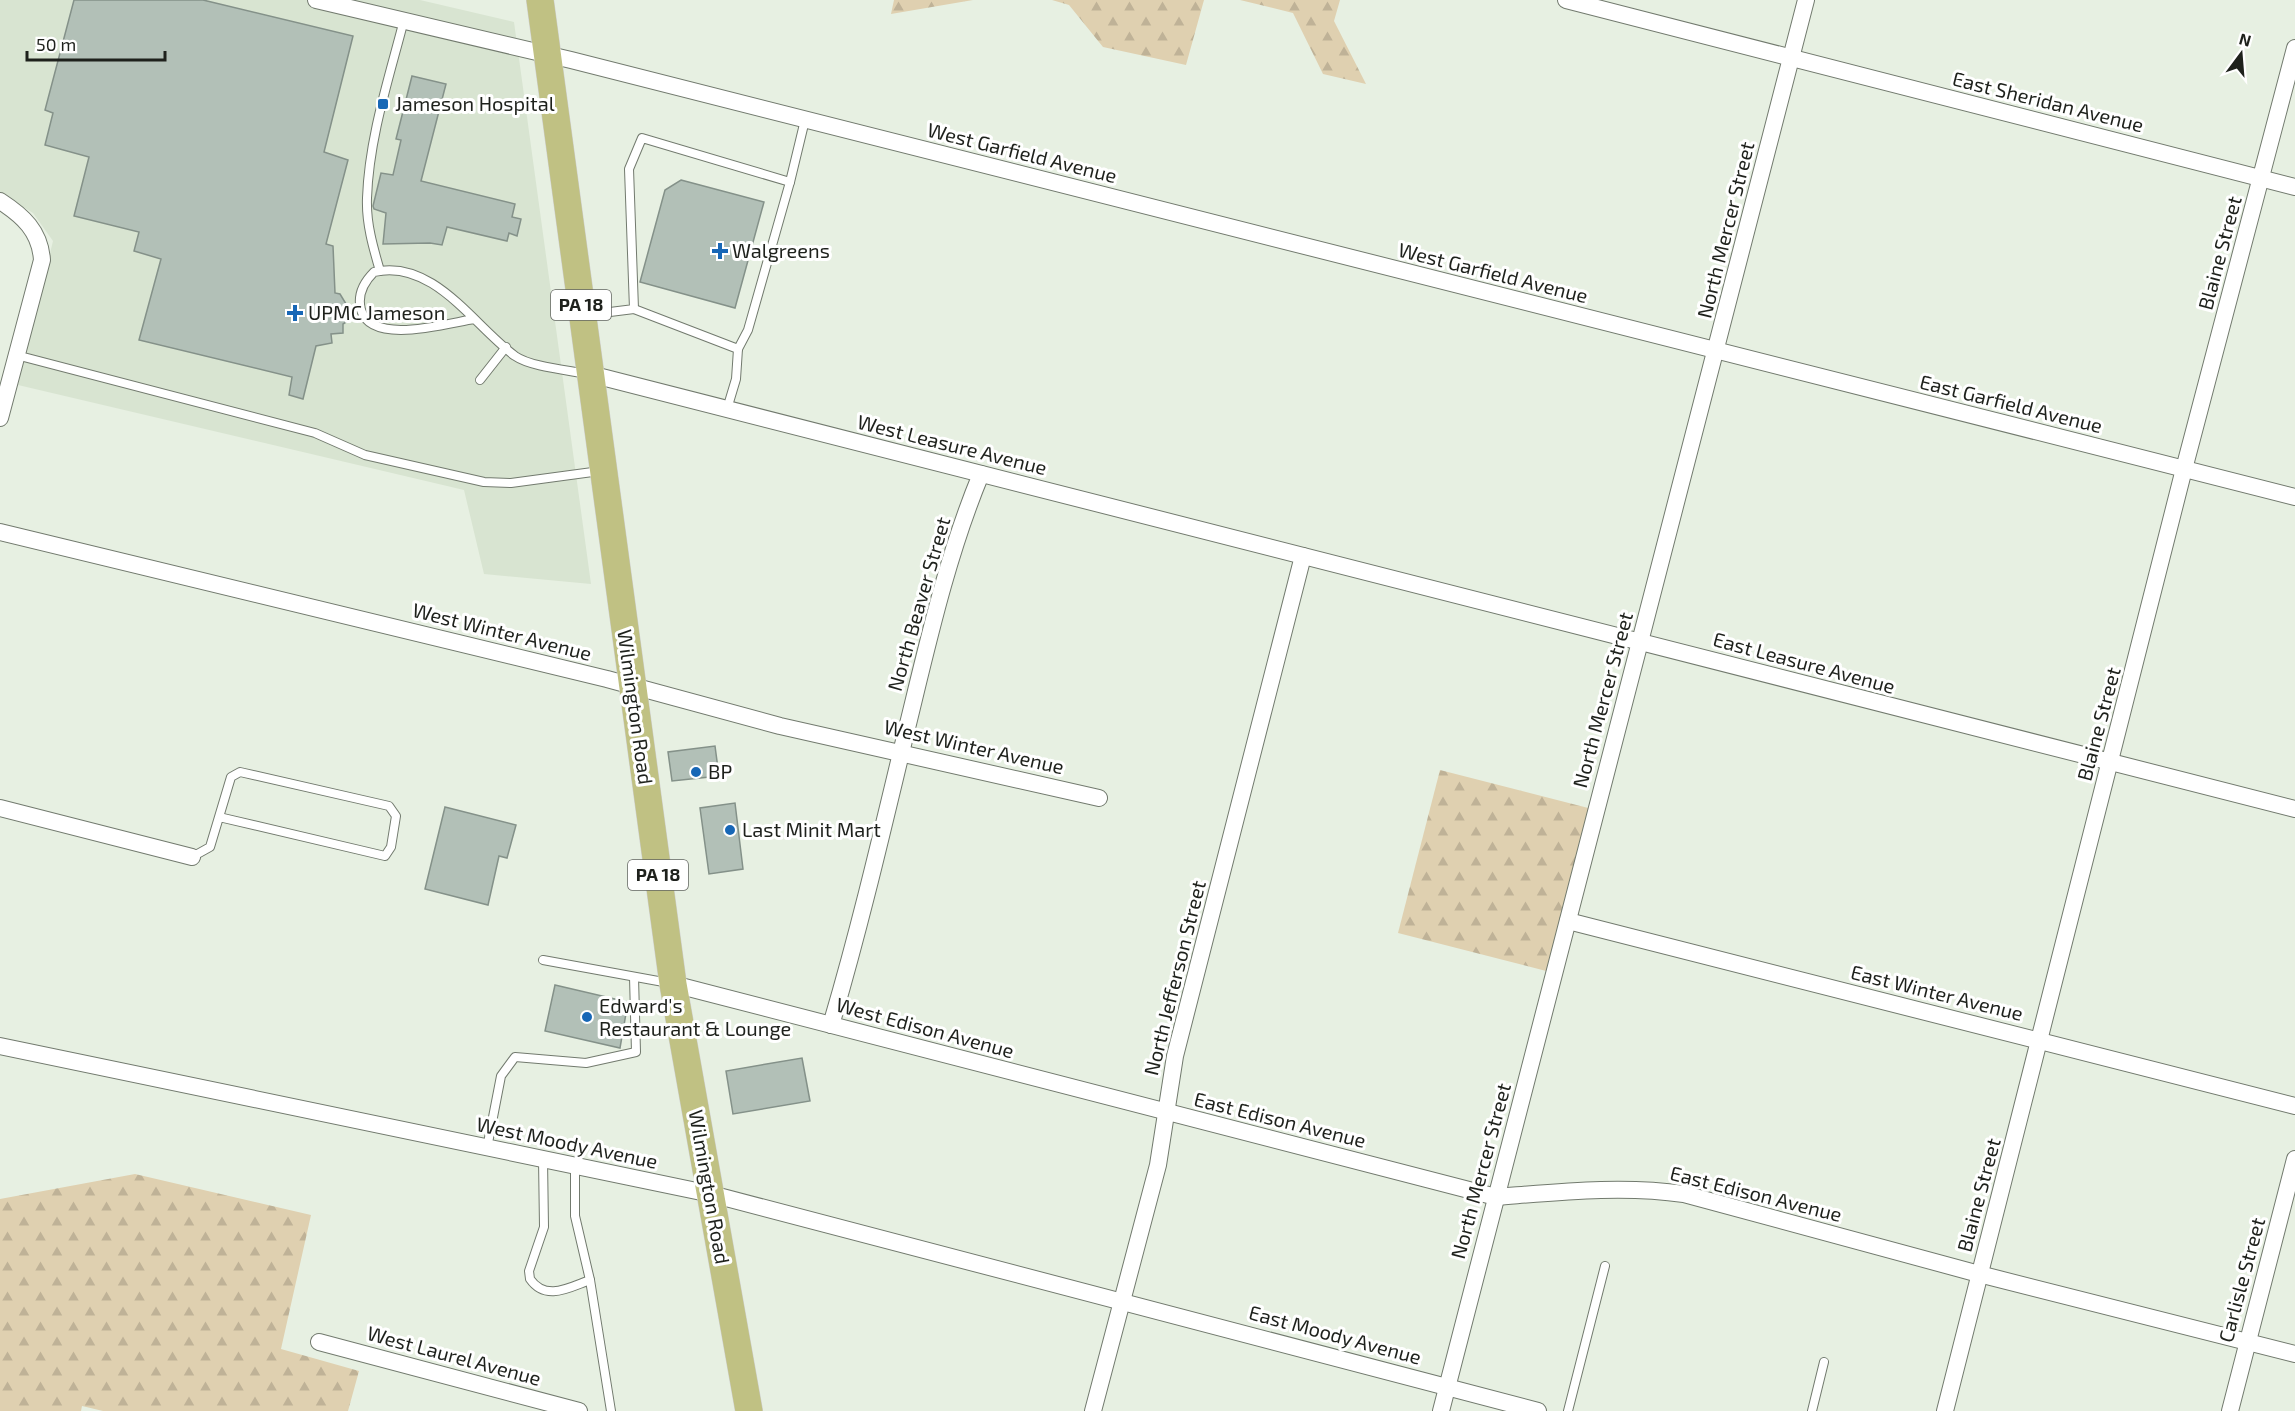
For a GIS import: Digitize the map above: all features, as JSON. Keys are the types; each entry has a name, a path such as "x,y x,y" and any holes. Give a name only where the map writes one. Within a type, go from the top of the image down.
{"main road":[{"name":"Wilmington Road","path":"540,0 673,984 749,1411"}],"street":[{"name":"West Garfield Avenue","path":"316,0 547,54 1716,351"},
{"name":"East Sheridan Avenue","path":"1566,0 2295,187"},
{"name":"North Mercer Street","path":"1441,1411 1806,0"},
{"name":"Blaine Street","path":"1945,1411 2184,470 2295,48"},
{"path":"0,201 23,216 40,243 42,260 0,418"},
{"name":"East Garfield Avenue","path":"1716,351 2295,497"},
{"name":"West Leasure Avenue","path":"590,374 1303,556"},
{"name":"North Beaver Street","path":"831,1025 854,950 937,605 952,553 981,474"},
{"name":"West Winter Avenue","path":"0,532 632,686 780,726 901,751 1099,798"},
{"name":"East Leasure Avenue","path":"1303,556 1640,641 1848,697 2295,809"},
{"name":"North Jefferson Street","path":"1093,1411 1158,1165 1175,1056 1303,556"},
{"path":"0,808 192,857"},
{"name":"East Winter Avenue","path":"1568,921 2295,1106"},
{"name":"West Edison Avenue","path":"673,984 1166,1112"},
{"name":"West Moody Avenue","path":"0,1046 711,1194 1122,1301"},
{"name":"East Edison Avenue","path":"1166,1112 1496,1197 1600,1190 1675,1193 1979,1274 2295,1354"},
{"name":"Carlisle Street","path":"2230,1411 2295,1160"},
{"name":"East Moody Avenue","path":"1122,1301 1538,1411"},
{"name":"West Laurel Avenue","path":"319,1342 579,1411"}],"lane":[{"path":"380,271 371,239 367,200 370,168 404,20"},
{"path":"727,409 736,379 738,350 748,330 806,120"},
{"path":"634,309 629,169 642,138 790,182"},
{"path":"474,319 400,331 371,324 363,316 360,306 361,291 366,281 380,271 400,270 414,274 438,288 474,319 506,347 526,361 590,374"},
{"path":"582,315 634,309 738,350"},
{"path":"480,380 506,347"},
{"path":"16,355 315,433 365,455 484,482 511,483 603,471"},
{"path":"192,857 210,847 219,817 231,777 240,772 389,806 396,816 391,847 385,856 219,817"},
{"path":"543,960 673,984"},
{"path":"487,1148 501,1076 515,1057 586,1063 636,1052 634,977"},
{"path":"543,1159 544,1227 529,1272 530,1279 543,1290 553,1293 590,1280"},
{"path":"575,1166 575,1216 590,1280 611,1411"},
{"path":"1568,1411 1605,1266"},
{"path":"1812,1411 1824,1362"}],"shaded area":[{"name":"UPMC Jameson","path":"0,0 420,0 514,22 591,584 484,574 464,490 18,385 53,241 33,213 0,193"}],"green space":[{"path":"894,0 973,0 891,14"},
{"path":"1052,0 1204,0 1186,65 1103,47 1069,5"},
{"path":"1240,0 1340,0 1334,21 1366,84 1323,74 1293,13"},
{"path":"1440,770 1596,810 1554,973 1398,933"},
{"path":"135,1174 311,1215 281,1349 359,1371 348,1411 103,1411 82,1406 81,1411 0,1411 0,1199"}],"building":[{"path":"74,0 203,0 353,36 324,152 348,160 326,244 333,246 335,293 340,294 354,317 343,324 343,333 331,334 332,343 316,346 303,399 289,395 292,377 139,340 161,259 134,251 139,232 74,216 89,157 45,145 53,113 45,110"},
{"path":"412,76 446,84 421,181 515,204 512,217 521,219 517,236 509,233 507,241 447,227 442,245 383,244 386,213 374,209 373,206 381,173 393,175 401,140 396,139"},
{"name":"Walgreens","path":"681,180 764,202 735,308 640,282 665,190"},
{"path":"715,746 719,776 672,781 668,752"},
{"path":"735,803 743,869 709,874 700,808"},
{"path":"445,807 516,825 507,858 499,856 488,905 425,889"},
{"name":"Edward's Restaurant & Lounge","path":"555,985 628,1002 620,1048 545,1031"},
{"path":"802,1058 810,1101 733,1114 726,1071"}],"place":[{"name":"Jameson Hospital","path":"383,104"},
{"name":"Walgreens","path":"720,251"},
{"name":"UPMC Jameson","path":"295,313"},
{"name":"BP","path":"696,772"},
{"name":"Last Minit Mart","path":"730,830"},
{"name":"Edward's Restaurant & Lounge","path":"587,1017"}]}
